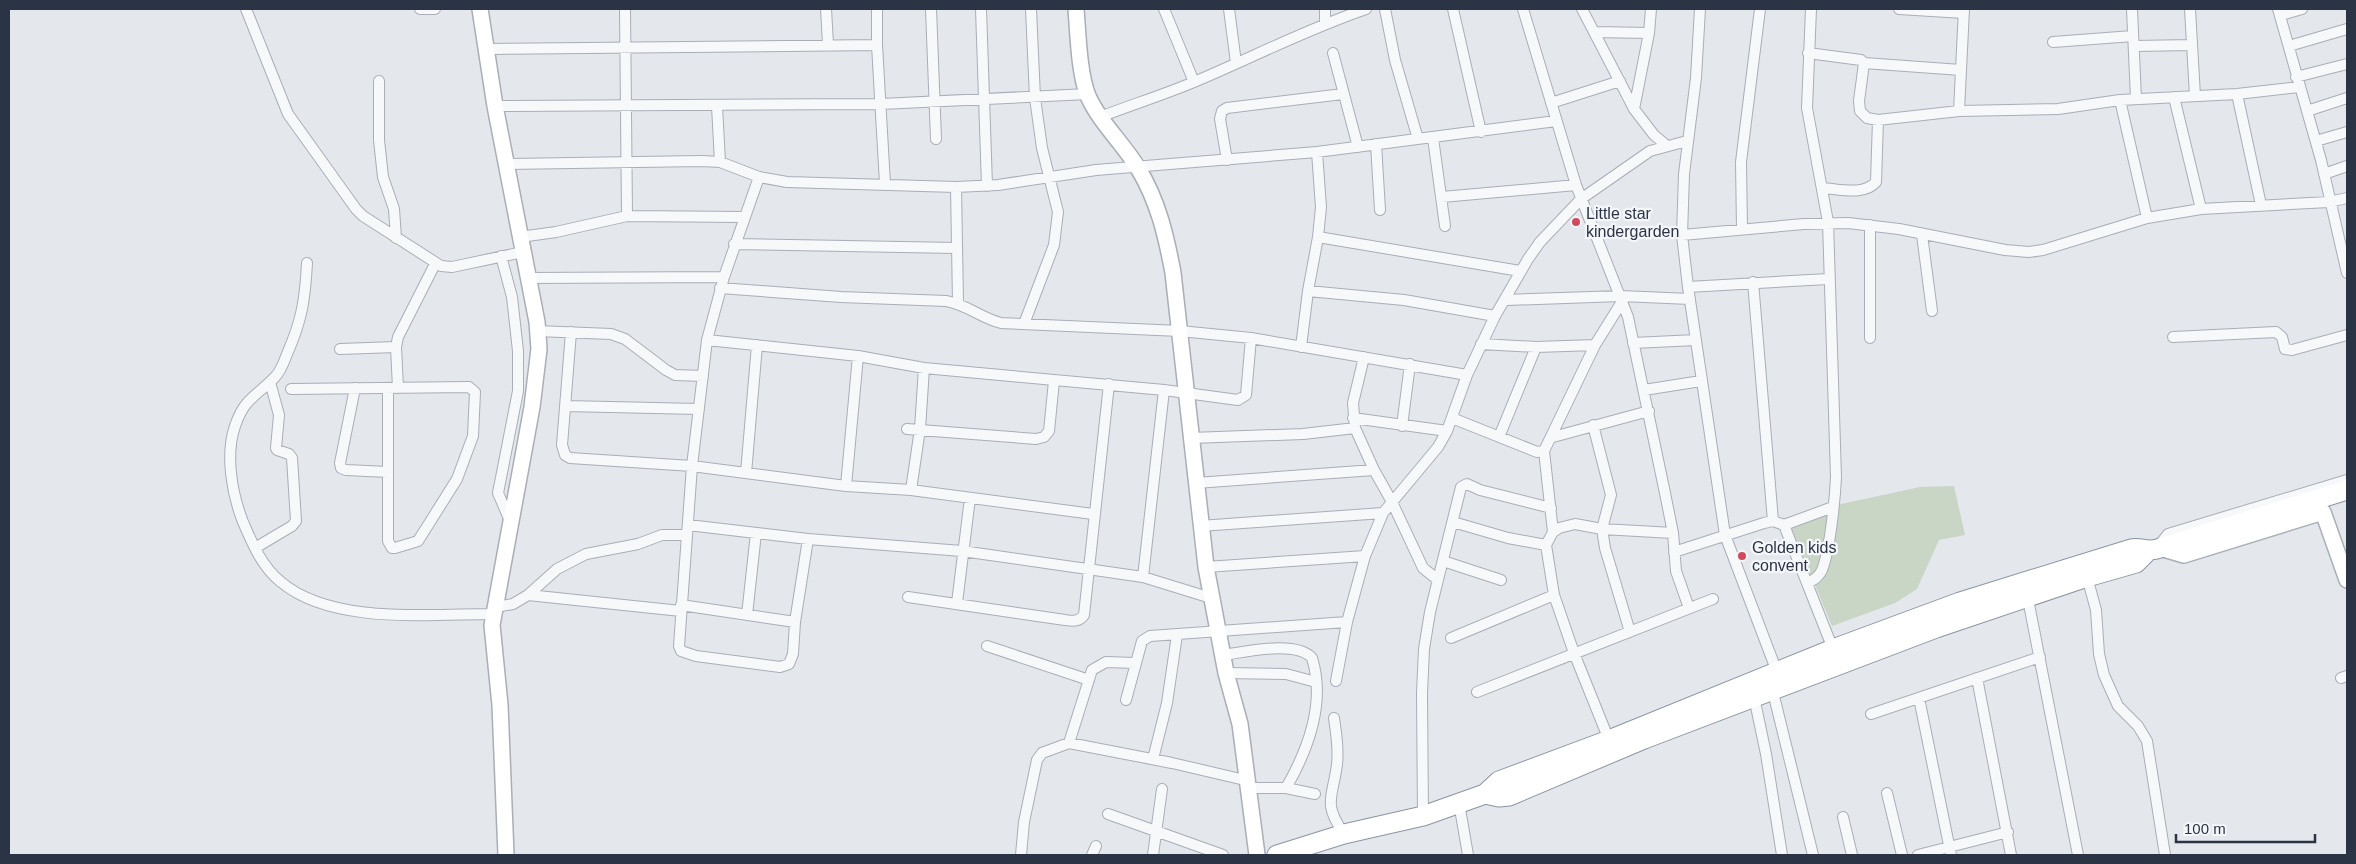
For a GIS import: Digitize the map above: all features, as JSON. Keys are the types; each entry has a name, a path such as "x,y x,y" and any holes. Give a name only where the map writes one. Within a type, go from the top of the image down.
{"highway":[{"path":"1484,794 1499,797 1509,796 1644,739 1754,697 1773,679 1833,649 1960,602 2026,590 2139,562 2157,549 2347,490"},
{"path":"1277,855 1300,852 1344,834 1422,816 1484,794 1499,781 1773,679 2026,590 2131,549 2157,549"}],"street":[{"path":"246,9 288,114 356,209 435,264 452,267 523,252"},
{"path":"420,9 435,9"},
{"path":"480,9 495,106 538,331 539,349 532,407 492,625 500,705 506,855"},
{"path":"625,9 627,216"},
{"path":"826,9 828,44"},
{"path":"877,9 877,44 886,184"},
{"path":"931,9 936,139"},
{"path":"981,9 987,186"},
{"path":"1024,324 1054,245 1058,212 1048,178 1035,98 1030,9"},
{"path":"1076,9 1079,47 1088,94 1100,117 1138,167 1156,203 1164,227 1180,331 1206,567 1226,674 1240,724 1249,785 1256,855"},
{"path":"1164,9 1194,82"},
{"path":"1229,9 1236,63"},
{"path":"1325,9 1325,23"},
{"path":"1100,117 1194,82 1289,41 1325,23 1366,9"},
{"path":"1385,9 1396,60 1418,139"},
{"path":"1453,9 1481,132"},
{"path":"1522,9 1576,185 1622,298 1649,411 1673,533 1676,571 1689,608"},
{"path":"1582,9 1634,109 1654,135 1666,145"},
{"path":"1634,109 1652,9"},
{"path":"1700,9 1696,78 1684,174 1682,235 1688,288 1725,535 1773,679 1813,855"},
{"path":"1742,229 1741,162 1760,9"},
{"path":"1808,584 1816,579 1821,571 1833,507 1836,477 1828,278 1828,222 1823,188 1812,146 1807,108 1811,9"},
{"path":"1899,9 1964,11 1959,111"},
{"path":"2132,9 2136,99"},
{"path":"2190,9 2196,96"},
{"path":"2302,9 2280,12 2316,141 2329,202 2343,239 2347,271"},
{"path":"2289,46 2347,29"},
{"path":"1595,32 1649,33"},
{"path":"2053,42 2134,41 2192,45"},
{"path":"487,49 877,44"},
{"path":"1333,53 1358,147"},
{"path":"1808,53 1861,60 1864,63 1961,70"},
{"path":"1864,63 1859,101 1860,111 1867,118 1878,120 1959,111 2058,109 2120,100 2237,94 2298,82 2347,64"},
{"path":"379,81 379,140 384,182 394,209 396,238"},
{"path":"1551,103 1620,81"},
{"path":"495,106 881,104 1088,94"},
{"path":"1227,160 1220,119 1222,111 1227,108 1344,94"},
{"path":"2237,94 2261,205"},
{"path":"2174,97 2201,209"},
{"path":"2307,111 2347,98"},
{"path":"2120,100 2147,218"},
{"path":"717,106 720,162"},
{"path":"1823,188 1861,190 1872,187 1876,182 1878,120"},
{"path":"506,164 625,161 720,162 759,177 787,182 956,187 987,186 1096,170 1317,152 1556,121"},
{"path":"2316,141 2347,132"},
{"path":"1433,138 1446,226"},
{"path":"1336,681 1347,622 1365,556 1382,513 1438,447 1447,431 1467,374 1495,316 1506,300 1520,271 1540,242 1581,199 1634,160 1666,145 1687,141"},
{"path":"1376,144 1380,210"},
{"path":"1301,347 1321,208 1317,152"},
{"path":"2324,174 2347,166"},
{"path":"759,177 720,288 708,340 692,466 681,608 679,646 681,651 696,656 785,667 792,660 795,622 808,538"},
{"path":"1442,197 1576,185"},
{"path":"956,187 958,302"},
{"path":"1682,235 1828,222 1870,225 1990,247 2029,252 2051,248 2147,218 2201,209 2329,202 2347,198"},
{"path":"520,237 556,232 627,216 744,216"},
{"path":"1870,225 1870,338"},
{"path":"1922,234 1932,311"},
{"path":"1318,236 1520,271"},
{"path":"734,244 957,248"},
{"path":"502,256 512,297 518,351 518,391 498,493 511,522"},
{"path":"307,263 303,313 280,371 245,404 234,427 231,474 239,510 255,548 280,582 313,601 332,606 388,613 494,611 513,604 528,595 557,569 586,554 638,544 662,535 688,530 756,533 962,551 1143,577 1211,598"},
{"path":"291,389 356,388 393,388 473,388 476,396 473,436 457,479 422,536 412,543 395,548 392,548 388,541 388,472 393,388 396,347 398,337 435,264"},
{"path":"528,278 724,277"},
{"path":"1688,288 1828,278"},
{"path":"1753,282 1774,521"},
{"path":"720,288 958,302 988,320 1024,324 1180,331 1250,338 1467,374"},
{"path":"1308,291 1404,300 1495,316"},
{"path":"1553,532 1544,451 1553,436 1595,345 1622,298"},
{"path":"1506,300 1690,298"},
{"path":"538,331 611,334 625,339 675,375 703,376"},
{"path":"572,332 562,445 565,455 570,458 692,466 846,486 911,490 1093,514"},
{"path":"2173,336 2276,332 2282,337 2285,348 2292,350 2347,335"},
{"path":"708,340 858,356 924,368 1054,381 1109,384 1238,400 1244,398 1250,338"},
{"path":"1633,343 1696,340"},
{"path":"1481,344 1536,347 1595,345"},
{"path":"746,473 757,345"},
{"path":"340,349 396,347"},
{"path":"1498,436 1536,347"},
{"path":"846,486 858,356"},
{"path":"1364,357 1354,403 1354,423 1374,470 1392,502 1423,568 1438,580"},
{"path":"1402,426 1410,364"},
{"path":"911,490 920,429 924,368"},
{"path":"907,428 1026,440 1044,437 1050,420 1054,381"},
{"path":"1644,390 1701,381"},
{"path":"255,548 292,526 296,521 292,458 289,454 276,448 279,414 270,382"},
{"path":"908,597 1065,620 1077,621 1084,615 1093,514 1109,384"},
{"path":"356,388 340,463 342,468 346,470 388,472"},
{"path":"1143,577 1164,390"},
{"path":"565,406 699,409"},
{"path":"1553,436 1649,411"},
{"path":"1452,418 1537,452 1544,451"},
{"path":"1191,438 1303,434 1354,423 1447,431"},
{"path":"1593,425 1610,495 1602,529 1605,548 1630,632"},
{"path":"1196,483 1374,470"},
{"path":"2347,480 2168,534 2157,549 2184,555 2323,512 2345,563 2347,580"},
{"path":"1422,816 1424,649 1452,522 1464,484 1550,508"},
{"path":"957,603 970,498"},
{"path":"1674,552 1774,521 1784,525 1833,507"},
{"path":"1200,526 1382,513"},
{"path":"1452,522 1508,538 1546,545"},
{"path":"1609,740 1574,653 1554,595 1546,545 1553,532 1559,528 1575,524 1602,529 1673,533"},
{"path":"1784,525 1833,649"},
{"path":"747,616 756,533"},
{"path":"1206,567 1365,556"},
{"path":"1444,561 1501,580"},
{"path":"2087,576 2096,610 2099,654 2104,676 2118,706 2138,726 2147,741 2165,855"},
{"path":"2026,590 2078,855"},
{"path":"528,595 681,608 795,622"},
{"path":"1451,638 1554,595"},
{"path":"1477,692 1712,599"},
{"path":"1126,700 1135,664 1145,638 1157,635 1347,622"},
{"path":"1153,759 1168,703 1177,635"},
{"path":"987,646 1088,680"},
{"path":"1223,656 1270,649 1304,652 1312,658 1316,682 1314,717 1306,749 1286,788"},
{"path":"1871,714 2040,657"},
{"path":"1068,743 1092,670 1098,665 1114,661 1135,664"},
{"path":"1226,674 1280,673 1316,682"},
{"path":"1978,678 2011,855"},
{"path":"1754,697 1766,754 1782,855"},
{"path":"1919,698 1950,851"},
{"path":"1334,718 1338,752 1330,808 1335,821 1344,834"},
{"path":"1022,855 1024,822 1037,760 1042,753 1068,743 1153,759 1249,785 1286,788 1315,794"},
{"path":"1153,855 1162,789"},
{"path":"1887,793 1902,855"},
{"path":"1459,803 1468,855"},
{"path":"1108,814 1222,855"},
{"path":"1843,817 1852,855"},
{"path":"1918,855 1950,851 2008,832"}],"green space":[{"path":"1954,486 1965,535 1939,540 1917,589 1895,603 1832,626 1791,527 1841,504 1920,487"}],"place":[{"name":"Little star kindergarden","path":"1576,222"},
{"name":"Golden kids convent","path":"1742,556"}]}
